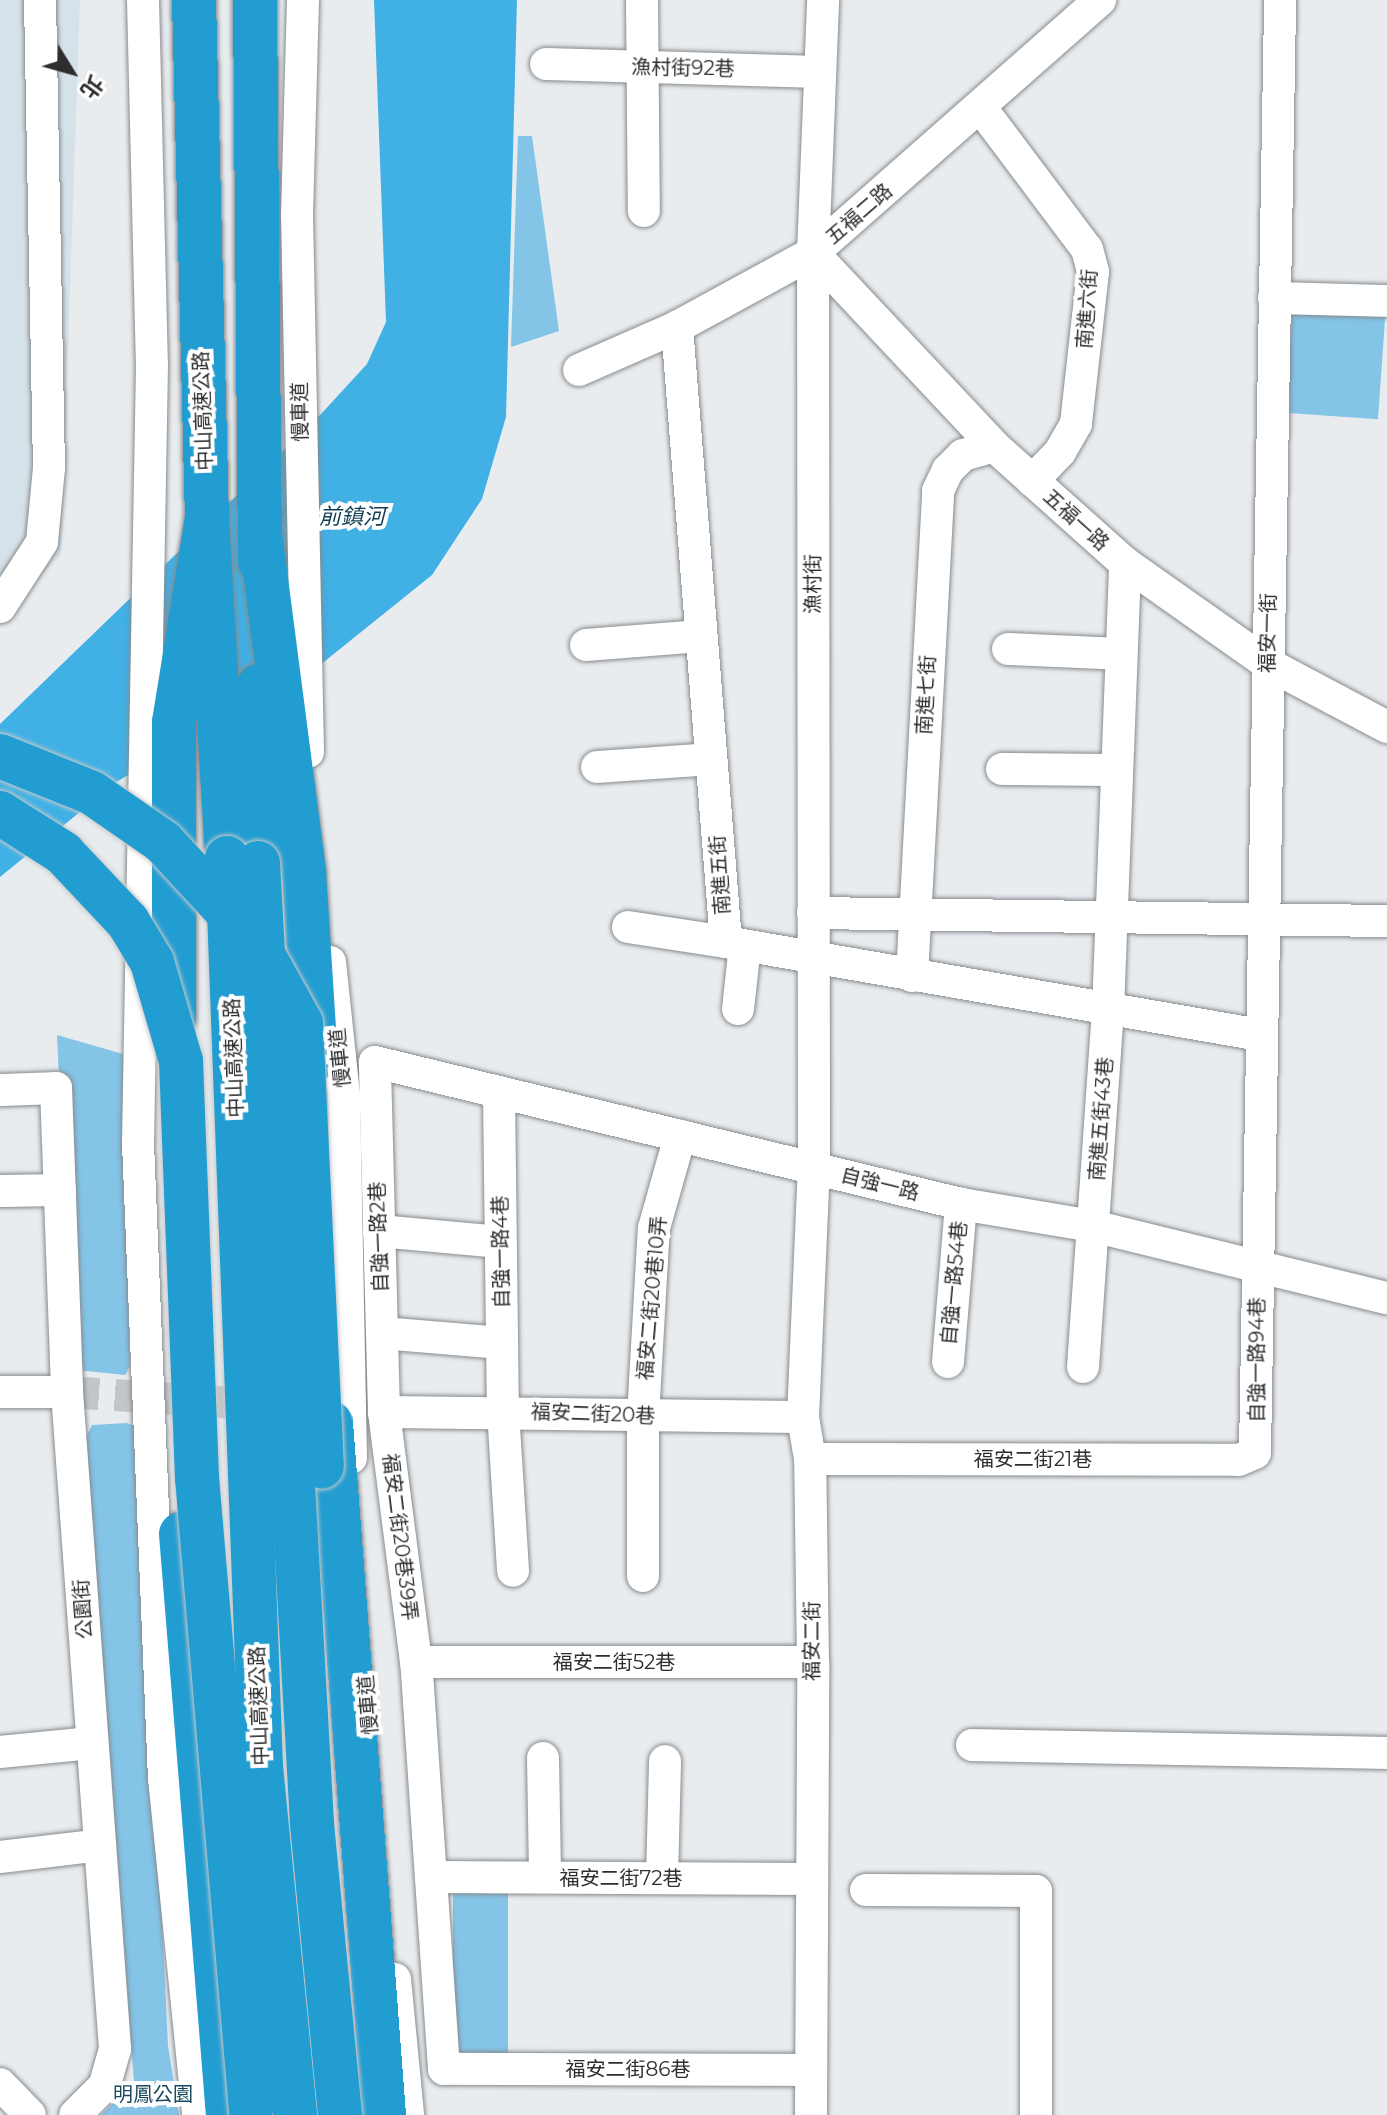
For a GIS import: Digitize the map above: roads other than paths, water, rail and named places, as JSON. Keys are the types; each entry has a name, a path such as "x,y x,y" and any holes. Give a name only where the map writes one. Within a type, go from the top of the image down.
{"highway":[{"name":"中山高速公路","path":"194,0 201,365 227,858 261,1767 295,2115"},
{"name":"中山高速公路","path":"255,0 260,533 258,863 312,1824 340,2115"},
{"path":"207,519 174,722 160,783 175,1449 243,2113"},
{"path":"260,533 295,714 318,1089 328,1388 384,2115"},
{"path":"0,729 126,787 216,865 271,939 291,980 301,1023 345,1953 364,2115"},
{"path":"0,756 92,793 163,842 257,944 301,1023"},
{"path":"0,813 63,853 128,922 152,962 167,1001 182,1080 197,1478 243,2113"},
{"path":"0,843 57,877 129,958 165,1027 182,1080"}],"street":[{"path":"0,607 42,542 49,468 40,0"},
{"path":"143,0 160,783 138,1143 164,1778 198,2115"},
{"name":"慢車道","path":"303,0 295,714 344,1095 353,1542 408,2115"},
{"path":"642,0 644,211"},
{"name":"漁村街","path":"814,1168 813,253 823,0"},
{"name":"五福二路","path":"579,370 677,327 813,253 1100,0"},
{"name":"福安一街","path":"1256,1266 1280,0"},
{"name":"漁村街92巷","path":"546,64 820,72"},
{"name":"南進六街","path":"981,108 1087,249 1093,272 1076,424 1060,452 1032,481"},
{"name":"五福一路","path":"813,253 994,446 1125,563 1268,664 1387,727"},
{"path":"1274,298 1387,301"},
{"name":"南進五街","path":"677,327 726,942 738,944"},
{"name":"南進七街","path":"912,976 938,491 963,455 994,446"},
{"path":"1108,1011 1125,563"},
{"path":"586,645 701,636"},
{"path":"1008,649 1121,654"},
{"path":"597,767 711,759"},
{"path":"1002,769 1116,770"},
{"path":"813,913 1387,921"},
{"path":"628,927 1260,1035"},
{"path":"738,944 738,1009"},
{"name":"南進五街43巷","path":"1083,1367 1108,1011"},
{"name":"自強一路","path":"375,1062 961,1204 1093,1226 1387,1298"},
{"name":"自強一路2巷","path":"375,1062 384,1412"},
{"name":"公園街","path":"0,1090 56,1088 67,1392 113,2066 105,2085 75,2115"},
{"name":"自強一路4巷","path":"499,1092 503,1411 513,1571"},
{"name":"福安二街20巷10弄","path":"643,1576 643,1416 654,1228 680,1136"},
{"name":"福安二街","path":"811,2115 813,1662 810,1459 803,1417 814,1168"},
{"path":"0,1191 60,1190"},
{"name":"自強一路54巷","path":"948,1362 961,1204"},
{"path":"379,1231 501,1242"},
{"name":"自強一路94巷","path":"1255,1453 1256,1266"},
{"path":"382,1333 502,1343"},
{"path":"0,1392 67,1392"},
{"name":"福安二街20巷","path":"384,1412 503,1411 803,1417"},
{"name":"福安二街20巷39弄","path":"384,1412 416,1662 444,2069"},
{"name":"福安二街21巷","path":"810,1459 1239,1460 1255,1453"},
{"name":"福安二街52巷","path":"416,1662 813,1662"},
{"path":"0,1752 92,1743"},
{"path":"972,1745 1387,1753"},
{"path":"543,1758 545,1877"},
{"path":"662,1878 665,1761"},
{"path":"0,1857 100,1845"},
{"name":"福安二街72巷","path":"431,1877 812,1879"},
{"path":"866,1890 1036,1891 1036,2115"},
{"name":"福安二街86巷","path":"444,2069 811,2070"},
{"path":"0,2084 30,2115"}],"water":[{"name":"前鎮河","path":"374,0 517,0 506,417 482,499 432,575 320,665 118,781 0,877 0,724 322,413 367,364 386,322"}],"tunnel":[{"path":"67,1392 269,1405"}],"park label":[{"name":"明鳳公園","path":"153,2094"}]}
